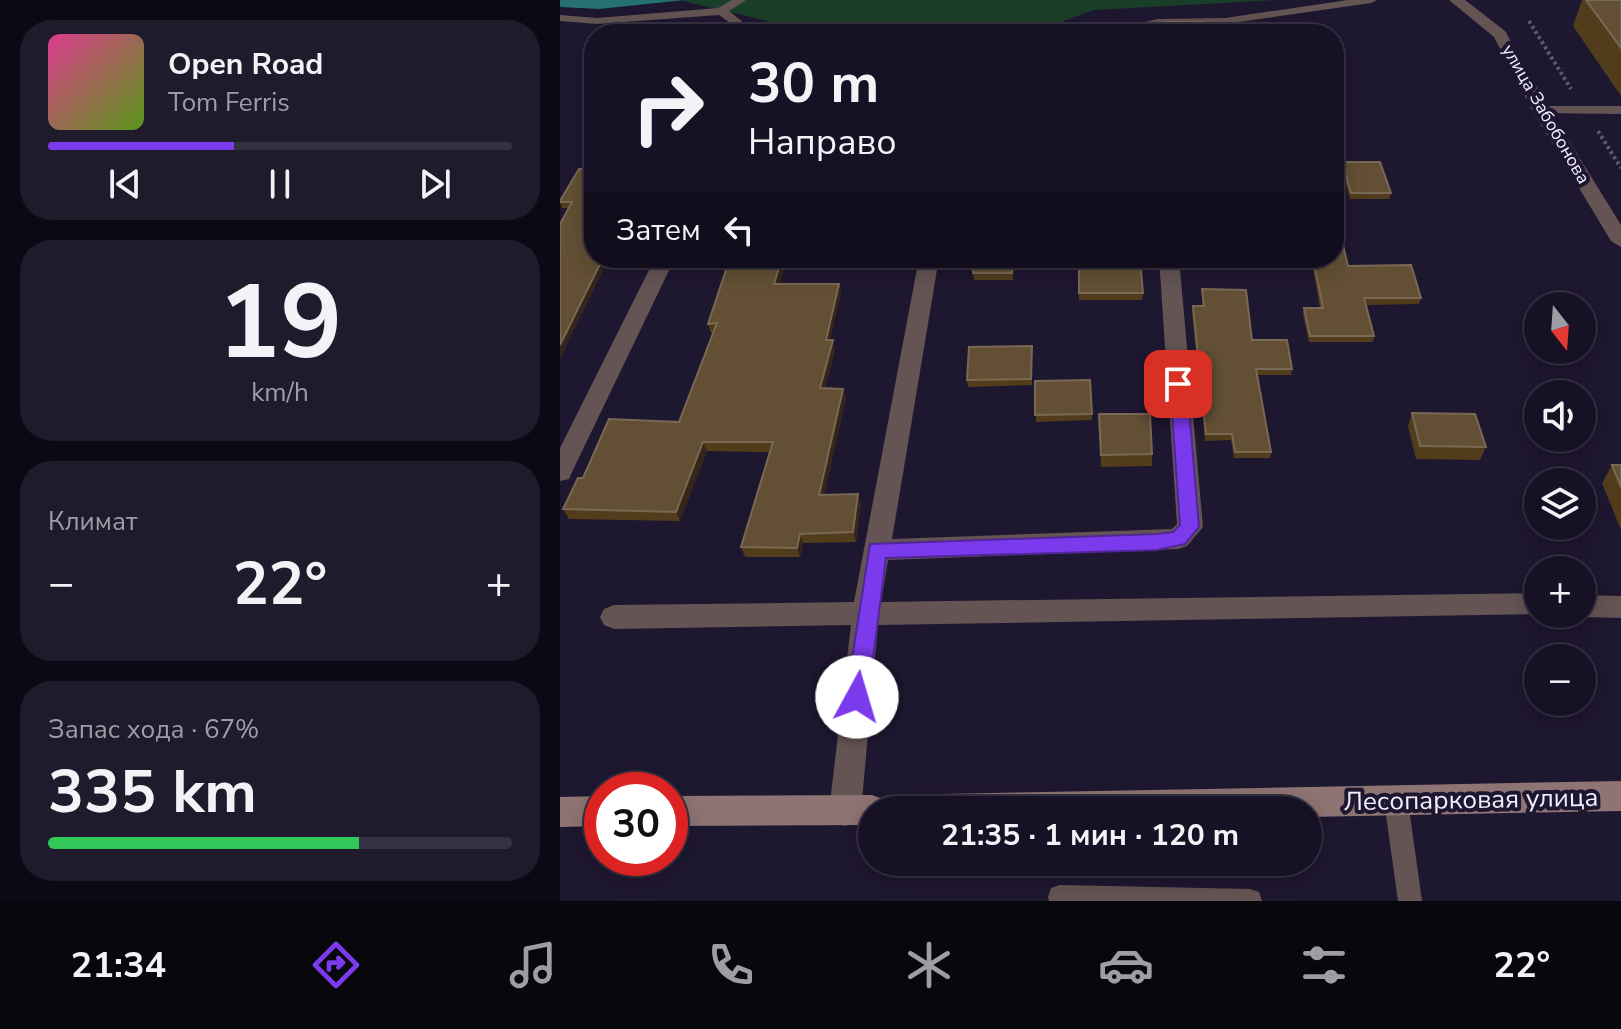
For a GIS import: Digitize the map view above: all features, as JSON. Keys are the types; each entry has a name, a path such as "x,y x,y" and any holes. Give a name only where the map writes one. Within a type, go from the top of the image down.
{"main road":[{"name":"Лесопарковая улица","path":"1322,802 1621,796"},
{"path":"560,812 584,811"},
{"path":"688,811 858,811"}],"street":[{"name":"улица Забобонова","path":"1456,0 1500,34 1541,110 1621,241"},
{"path":"560,472 660,268"},
{"path":"860,796 866,612 927,268"},
{"path":"877,550 1178,539 1190,527 1170,268"},
{"path":"614,617 1524,604"},
{"path":"1596,606 1621,607"}],"lane":[{"path":"560,18 597,21 721,11 740,0"},
{"path":"1148,24 1225,21 1371,0"},
{"path":"721,11 739,24"},
{"path":"1541,110 1621,110"},
{"path":"1396,801 1410,901"},
{"path":"1060,897 1250,901"}],"shaded area":[{"path":"560,0 685,0 599,9 560,7"},
{"path":"1275,0 1094,10 1056,24 780,24 683,1"}],"building":[{"path":"1586,0 1621,0 1621,48"},
{"path":"1164,22 1203,24 1164,24"},
{"path":"1344,162 1380,162 1391,193 1351,193"},
{"path":"579,169 584,169 584,268 598,268 560,345 560,224 572,202 560,201"},
{"path":"1344,249 1348,266 1411,265 1421,298 1364,298 1374,336 1310,336 1304,308 1323,308 1315,268 1344,268"},
{"path":"727,268 779,268 774,284 839,284 826,340 833,340 820,388 843,389 819,495 858,494 853,532 800,534 797,548 741,547 773,442 703,442 676,512 563,509 578,478 583,478 609,419 679,422 717,323 708,324"},
{"path":"973,268 1012,268 1012,273 973,273"},
{"path":"1079,268 1141,268 1143,293 1079,293"},
{"path":"1202,289 1246,290 1252,340 1287,340 1292,369 1256,369 1271,452 1235,452 1232,434 1206,434 1193,306 1204,306"},
{"path":"1032,346 1031,379 967,380 969,347"},
{"path":"1090,380 1092,414 1035,415 1035,381"},
{"path":"1412,413 1475,414 1486,447 1420,446"},
{"path":"1099,414 1150,414 1152,454 1101,455"},
{"path":"1612,465 1621,465 1621,487"}],"route":[{"path":"857,697 866,612 877,550 1178,539 1190,527 1178,384"}]}
